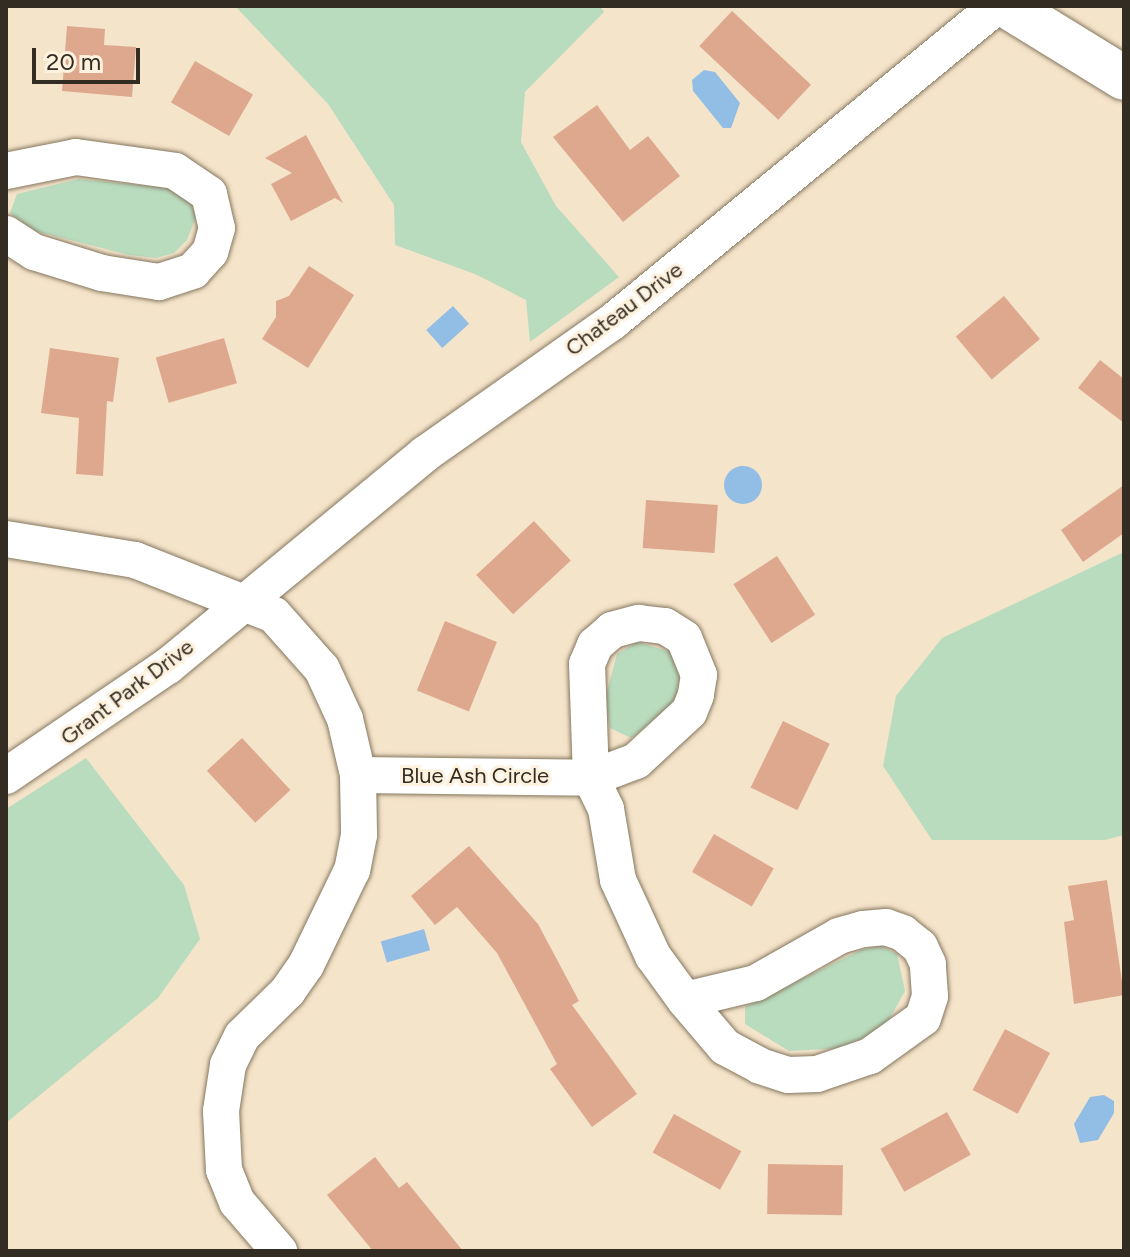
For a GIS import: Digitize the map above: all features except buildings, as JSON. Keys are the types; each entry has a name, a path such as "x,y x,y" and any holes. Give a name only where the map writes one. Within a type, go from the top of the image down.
{"street":[{"name":"Chateau Drive","path":"242,601 494,401 656,288 997,6"},
{"path":"1007,6 1124,78"},
{"path":"6,171 76,157 175,171 209,194 217,228 210,252 193,271 159,282 102,273 34,252 6,234"},
{"path":"6,539 135,560 274,615 322,669 345,719 358,775 357,847 331,920 288,991 242,1036 228,1065 221,1111 224,1170 237,1202 279,1251"},
{"name":"Grant Park Drive","path":"6,776 168,666 242,601"},
{"name":"Blue Ash Circle","path":"358,775 591,778 606,809 618,880 636,923 685,1000"},
{"path":"886,927 903,933 920,947 928,964 930,996 923,1018 870,1056 817,1074 788,1075 736,1053 685,1000 756,983 839,936 863,929 886,927"}],"green space":[{"path":"235,6 600,6 604,12 525,92 521,142 556,206 619,277 530,342 526,300 475,274 395,245 394,205 328,104"},
{"path":"79,179 169,188 190,202 196,217 187,240 174,253 156,258 129,255 35,231 10,213 17,194"},
{"path":"1124,552 1124,835 1105,840 932,840 883,766 896,696 942,638"},
{"path":"637,642 671,652 681,671 674,704 631,738 610,728 605,699 617,654"},
{"path":"86,758 184,885 200,939 158,998 6,1123 6,809"},
{"path":"881,946 897,954 905,991 886,1025 844,1048 789,1051 745,1024 745,1007 861,950"}],"water":[{"path":"704,70 715,72 740,103 731,128 723,128 693,91 692,80"},
{"path":"453,306 469,324 442,348 426,330"},
{"path":"743,466 756,472 762,485 756,498 743,504 730,498 724,485 730,472"},
{"path":"424,929 430,950 387,963 381,941"},
{"path":"1104,1095 1114,1101 1114,1113 1098,1140 1080,1143 1074,1124 1090,1097"}]}
